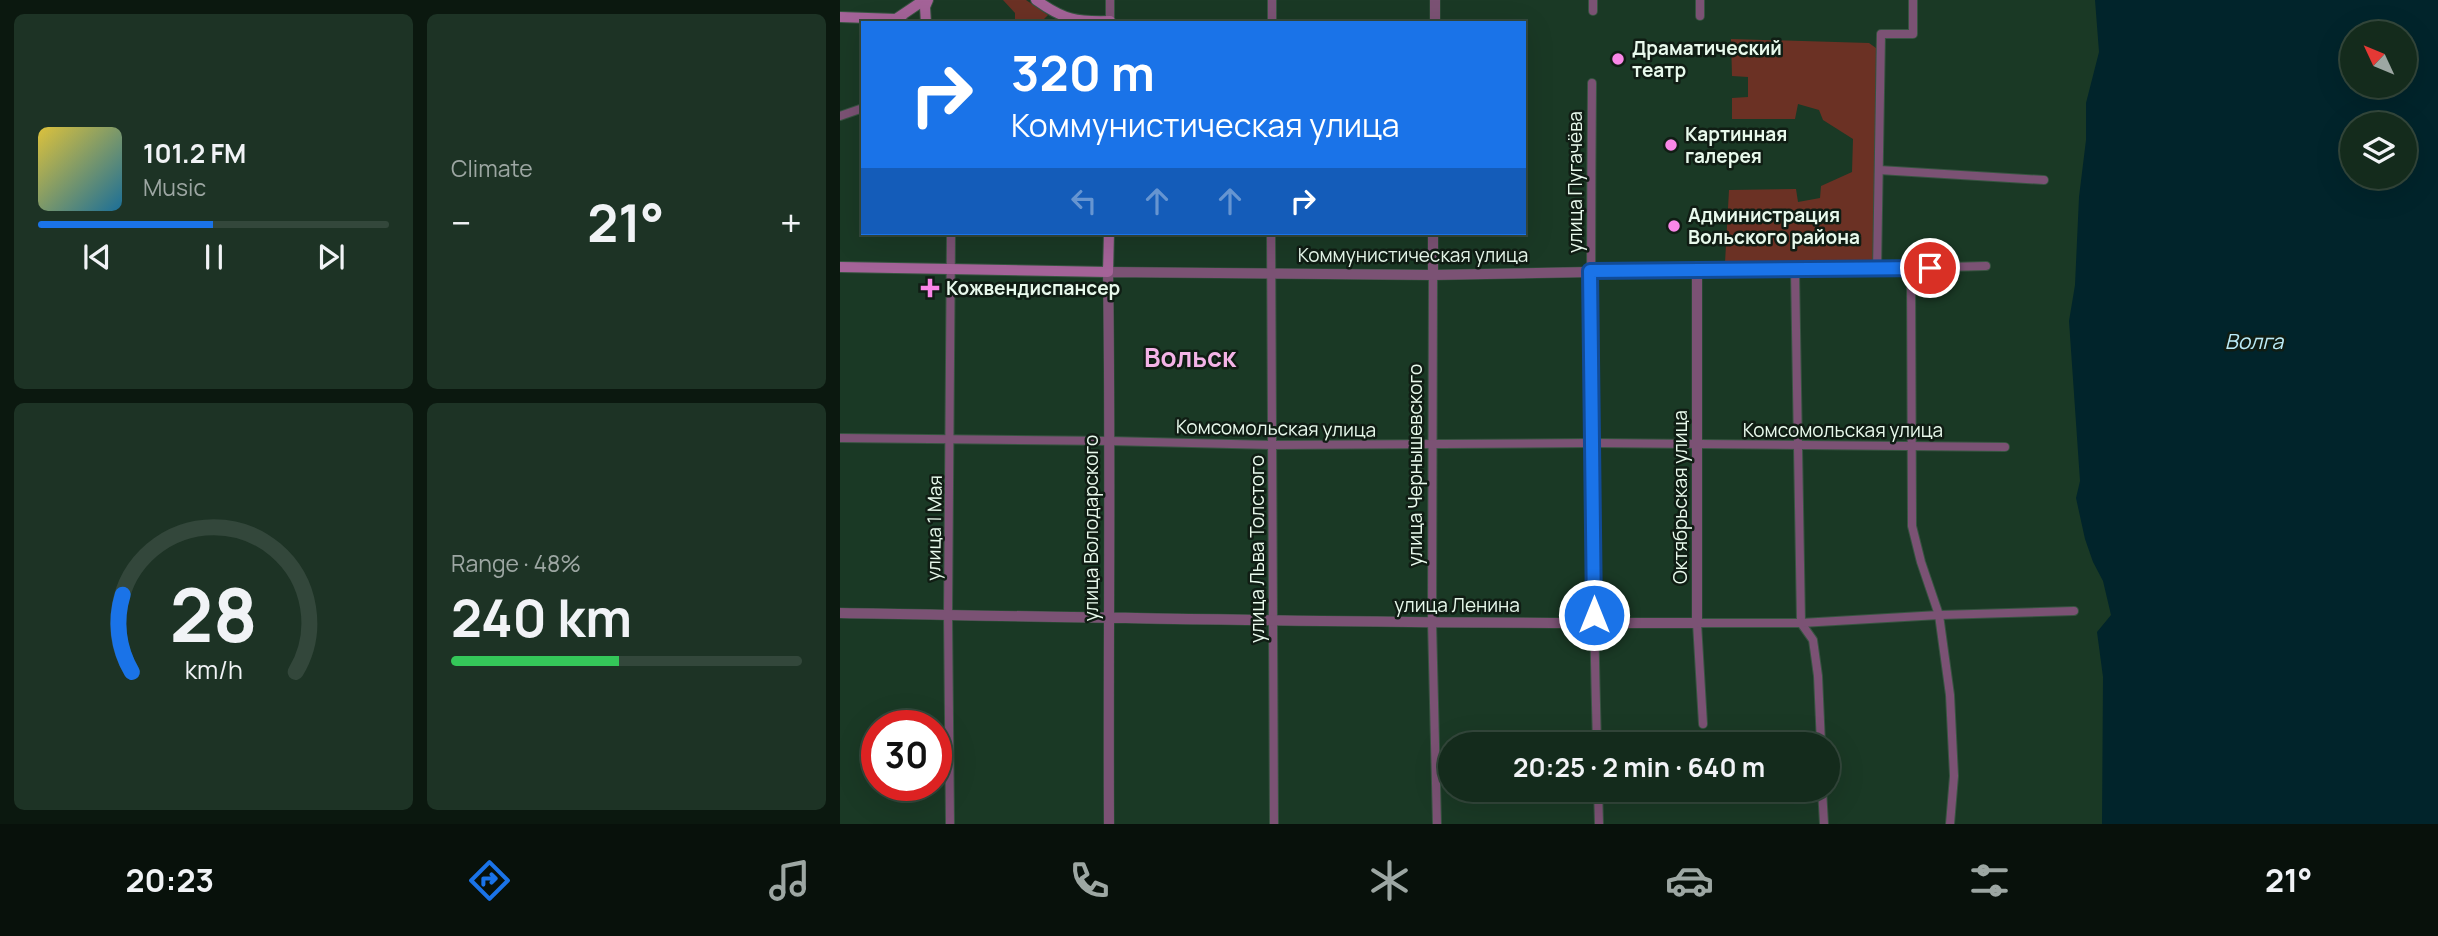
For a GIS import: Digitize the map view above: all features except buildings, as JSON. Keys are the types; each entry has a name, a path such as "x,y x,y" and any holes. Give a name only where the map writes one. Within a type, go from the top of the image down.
{"main road":[{"path":"840,17 900,21 926,0"},
{"path":"926,0 926,21"},
{"path":"1035,0 1056,18 1074,21"},
{"name":"улица Володарского","path":"1108,272 1109,235"},
{"name":"Коммунистическая улица","path":"840,267 1108,272"}],"street":[{"path":"1110,0 1110,21"},
{"path":"1272,0 1272,21"},
{"path":"1435,0 1435,21"},
{"path":"1593,10 1594,0"},
{"path":"1700,0 1700,16"},
{"path":"1877,270 1881,33 1913,34 1913,0"},
{"name":"улица Пугачёва","path":"1592,83 1590,271 1597,732"},
{"path":"840,116 861,109"},
{"path":"1879,170 2044,180"},
{"name":"улица 1 Мая","path":"950,824 948,615 951,235"},
{"name":"улица Льва Толстого","path":"1271,235 1274,824"},
{"name":"улица Чернышевского","path":"1433,235 1432,622 1437,824"},
{"name":"Коммунистическая улица","path":"1108,272 1433,275 1590,271 1877,270 1986,266"},
{"path":"1911,269 1912,526 1939,615 1950,695 1954,776 1950,824"},
{"name":"Октябрьская улица","path":"1697,270 1698,623 1703,724"},
{"path":"1795,271 1801,623 1814,640 1820,732"},
{"name":"улица Володарского","path":"1108,272 1109,824"},
{"name":"Комсомольская улица","path":"840,438 1273,445 1593,443 2005,447"},
{"name":"улица Ленина","path":"840,613 1273,621 1801,623 2074,611"},
{"path":"1598,802 1599,824"},
{"path":"1823,802 1824,824"}],"shaded area":[{"path":"1003,0 1026,0 1048,15 1042,21 1015,21 1015,13"},
{"path":"1731,39 1869,43 1876,48 1874,263 1725,263 1729,190 1796,189 1798,202 1820,198 1821,186 1852,172 1853,139 1823,120 1819,110 1798,104 1795,119 1732,119 1732,98 1748,97 1748,77 1732,76"}],"water":[{"name":"Волга","path":"2095,0 2438,0 2438,824 2102,824 2103,677 2097,632 2111,615 2103,581 2085,539 2076,498 2080,481 2069,321 2075,285 2079,197 2086,140 2086,103 2099,52"}],"place":[{"name":"Драматический театр","path":"1618,59"},
{"name":"Картинная галерея","path":"1671,145"},
{"name":"Администрация Вольского района","path":"1674,226"},
{"name":"Кожвендиспансер","path":"930,288"}],"district":[{"name":"Вольск","path":"1190,358"}],"route":[{"path":"1594,615 1590,271 1930,268"}]}
